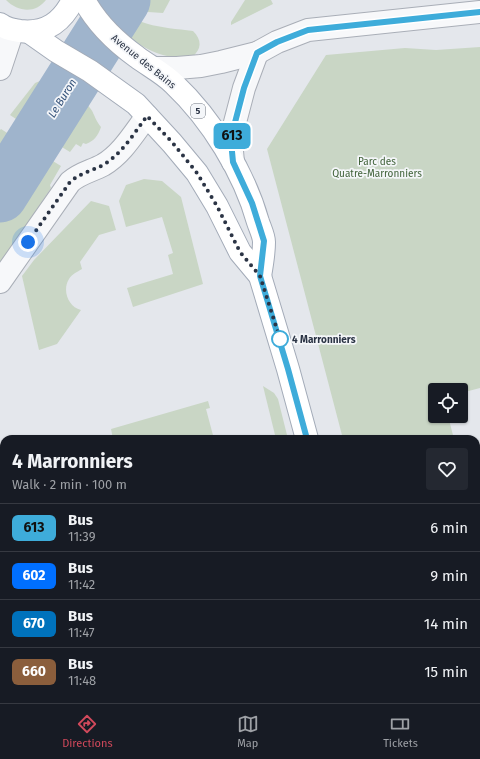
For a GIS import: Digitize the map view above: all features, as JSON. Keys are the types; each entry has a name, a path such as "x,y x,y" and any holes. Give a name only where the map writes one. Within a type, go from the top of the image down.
{"main road":[{"path":"14,29 43,29 56,22 66,12 81,2"},
{"name":"Avenue des Bains","path":"81,2 122,46 174,83 198,109 217,136 233,162 252,203 264,241 260,276"},
{"name":"Avenue des Bains","path":"14,29 90,71 136,104 172,142 197,173 217,206 240,252 260,276 306,435"}],"street":[{"path":"146,63 178,68 201,66 257,53 277,42 308,30 480,12"},
{"path":"0,69 14,29"},
{"path":"233,162 231,141 233,130 244,88 257,53"},
{"path":"0,282 70,182 77,176 104,164 121,151 147,116"}],"green space":[{"path":"6,0 46,0 37,8 26,10 16,7"},
{"path":"100,0 109,0 127,15 147,24 193,31 196,34 200,44 198,51 192,57 173,57 151,51 128,36 114,23"},
{"path":"137,0 170,0 163,13 148,12 133,8"},
{"path":"245,0 271,0 273,4 231,25 231,22"},
{"name":"Parc des Quatre-Marronniers","path":"480,47 480,388 468,391 468,383 428,383 428,423 450,423 453,435 342,435 267,149 326,55 405,48 436,50"},
{"path":"50,77 58,78 28,127 10,115 35,83"},
{"path":"76,89 82,93 81,100 92,110 101,127 97,136 93,140 86,144 83,143 81,147 76,144 70,152 47,138"},
{"path":"1,129 23,143 0,178 0,130"},
{"path":"38,152 61,166 50,185 51,188 0,265 0,212"},
{"path":"144,179 162,181 181,197 203,284 133,307 127,288 173,274 168,255 173,253 162,217 126,227 119,201 126,185"},
{"path":"91,201 109,206 116,230 99,235 80,262 82,269 75,273 67,283 66,293 70,302 76,308 81,310 57,344 39,350 22,276 34,260"},
{"path":"263,386 274,393 278,399 287,435 275,435"},
{"path":"208,401 210,408 206,409 213,435 112,435 111,429"}],"waterway":[{"name":"Le Buron","path":"0,195 123,0"}],"bus line":[{"name":"613","path":"306,435 260,276 264,241 252,203 233,162 231,141 233,130 244,88 257,53 277,42 308,30 480,12"}],"place":[{"name":"4 Marronniers","path":"280,339"}],"route":[{"path":"28,242 70,182 77,176 104,164 121,151 147,116 172,142 197,173 217,206 240,252 260,276 280,339"}]}
